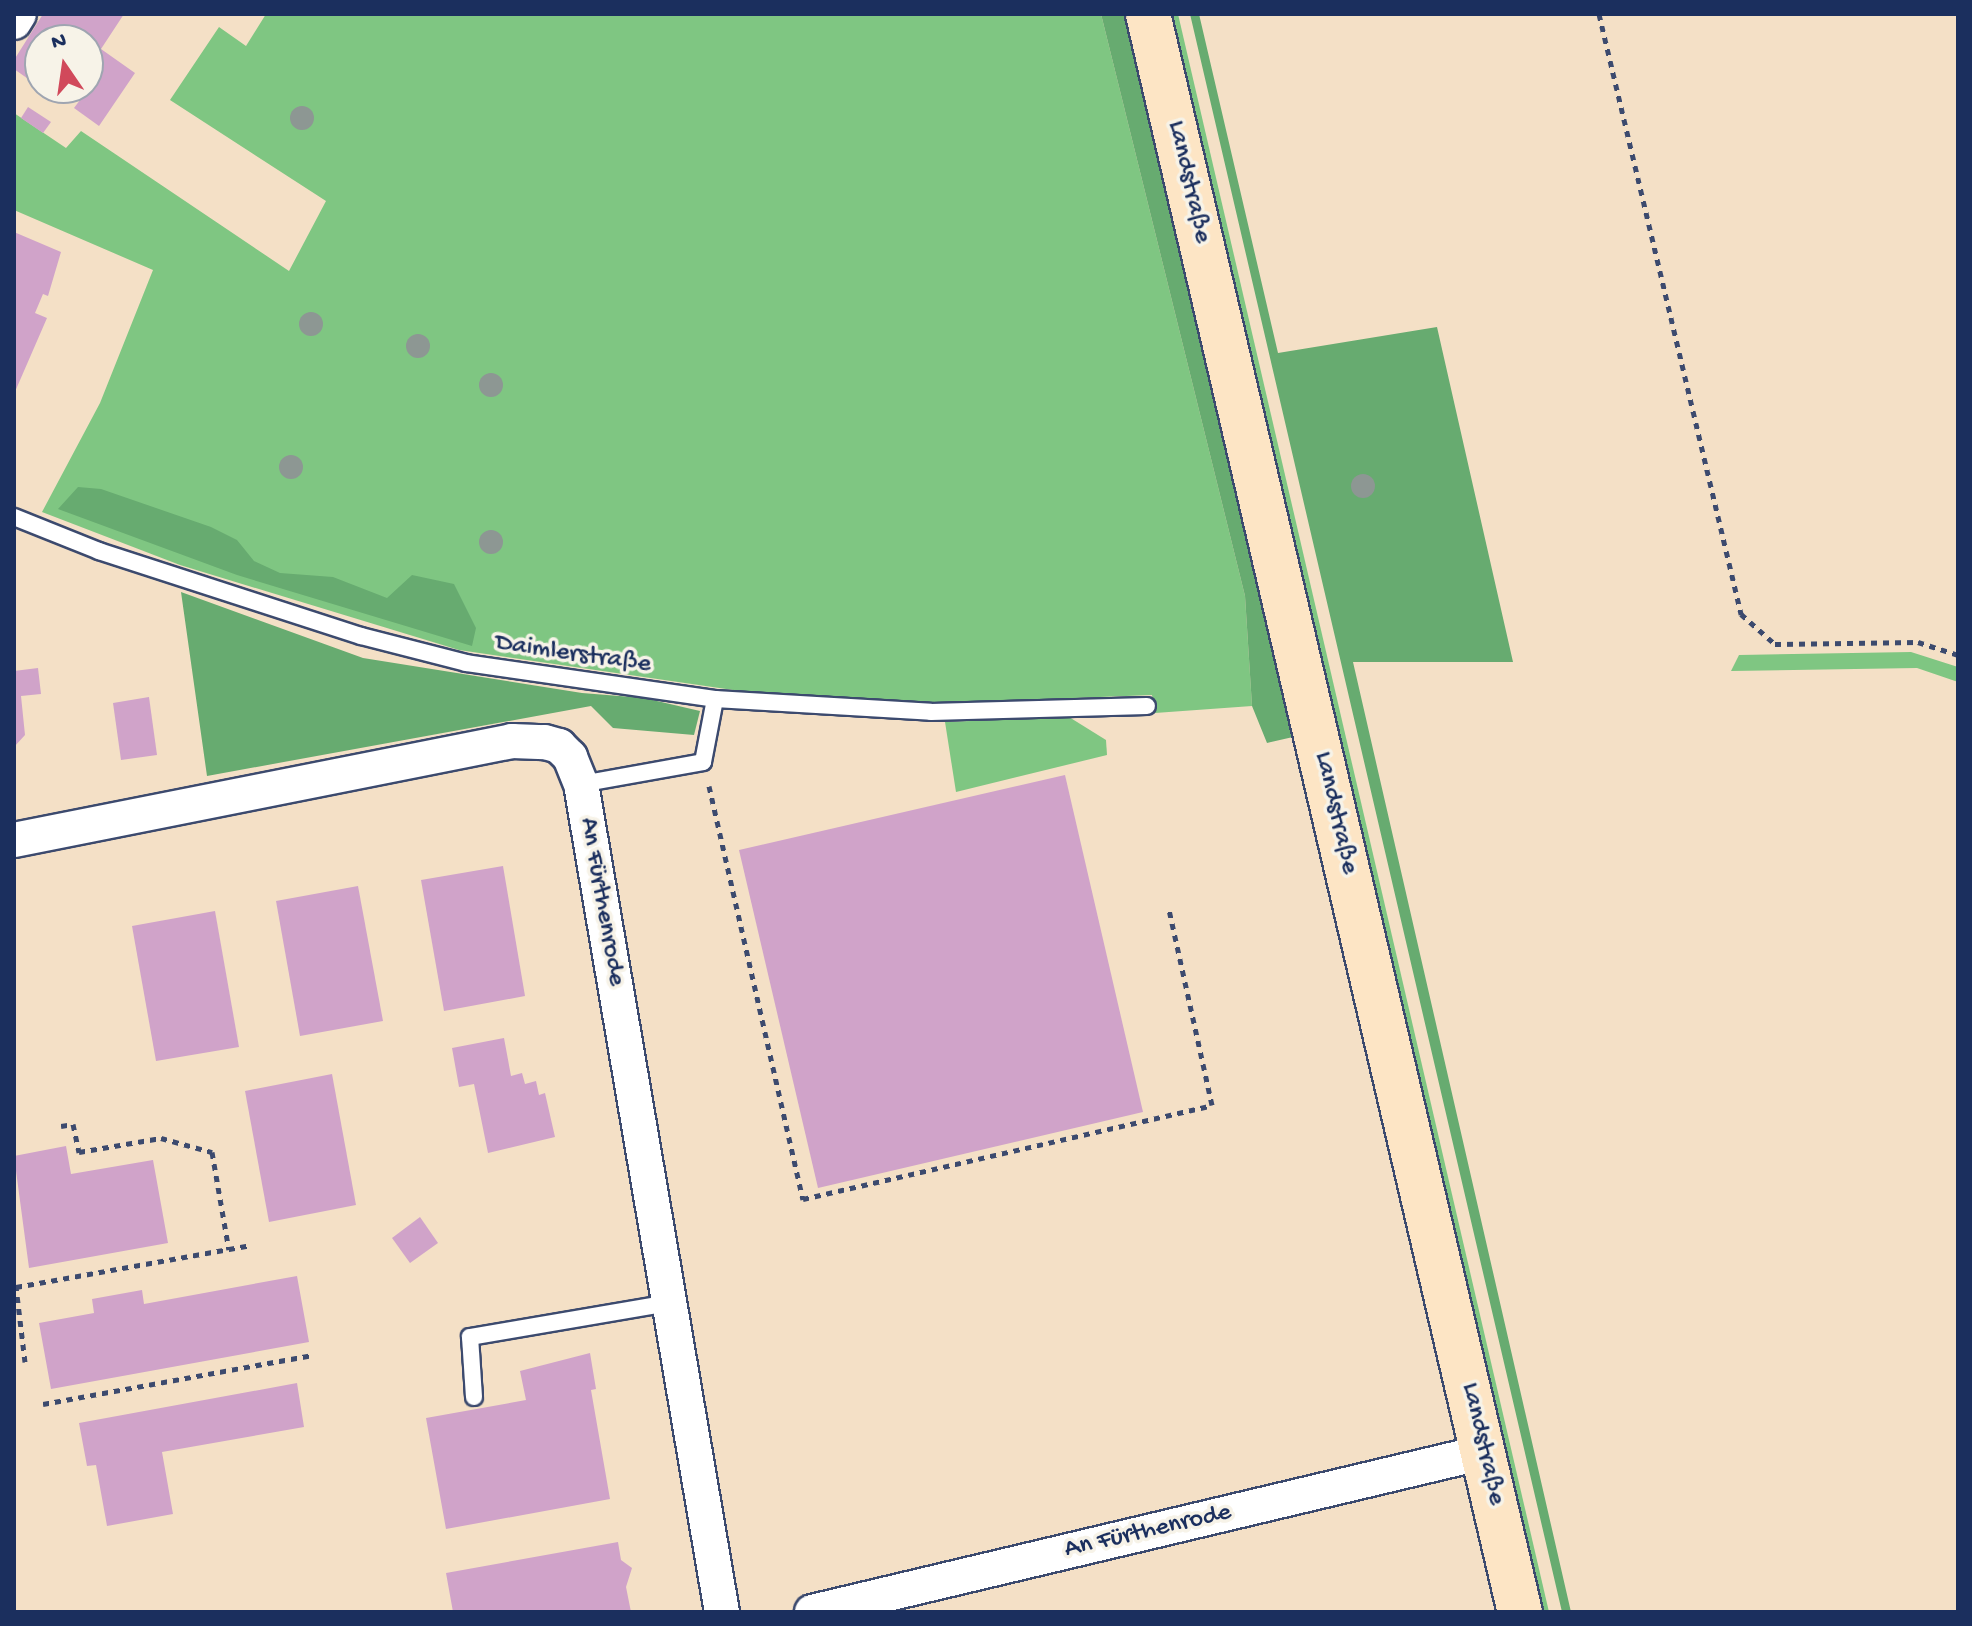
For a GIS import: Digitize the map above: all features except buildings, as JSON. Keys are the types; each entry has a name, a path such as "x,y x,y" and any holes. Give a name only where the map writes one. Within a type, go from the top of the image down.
{"street":[{"path":"14,22 19,14"},
{"name":"Landstraße","path":"1148,14 1520,1612"},
{"name":"An Fürthenrode","path":"14,840 512,741 559,746 581,784 722,1612"},
{"name":"An Fürthenrode","path":"812,1612 1484,1452"}],"lane":[{"name":"Daimlerstraße","path":"14,517 99,551 361,636 466,663 715,699 931,712 1147,706"},
{"path":"581,784 703,762 715,699"},
{"path":"474,1397 470,1337 669,1303"}],"path":[{"path":"1599,14 1741,614 1775,644 1918,642 1958,655"},
{"path":"703,762 803,1199 1212,1105 1169,909"},
{"path":"61,1126 73,1124 79,1152 161,1138 212,1152 229,1250"},
{"path":"25,1362 16,1287 247,1246"},
{"path":"43,1404 312,1355"}],"green space":[{"path":"266,14 1101,14 1245,596 1252,706 1155,713 1152,695 922,704 767,695 459,650 180,565 42,512 100,403 153,270 14,210 14,113 66,148 81,131 289,271 326,201 170,100 219,27 246,46"},
{"path":"1101,14 1128,14 1293,737 1267,743 1252,706 1245,596"},
{"path":"1167,14 1178,14 1549,1612 1537,1612"},
{"path":"1190,14 1199,14 1278,353 1437,327 1513,662 1353,662 1571,1612 1562,1612"},
{"path":"78,487 101,489 211,527 237,540 254,561 280,573 333,577 387,598 412,575 454,584 476,628 472,646 237,575 58,509"},
{"path":"181,592 363,658 582,693 644,698 700,711 694,735 613,728 591,706 207,776"},
{"path":"1911,652 1958,667 1958,682 1917,668 1731,671 1739,655"},
{"path":"1069,717 1106,740 1107,755 956,792 945,722"}]}
